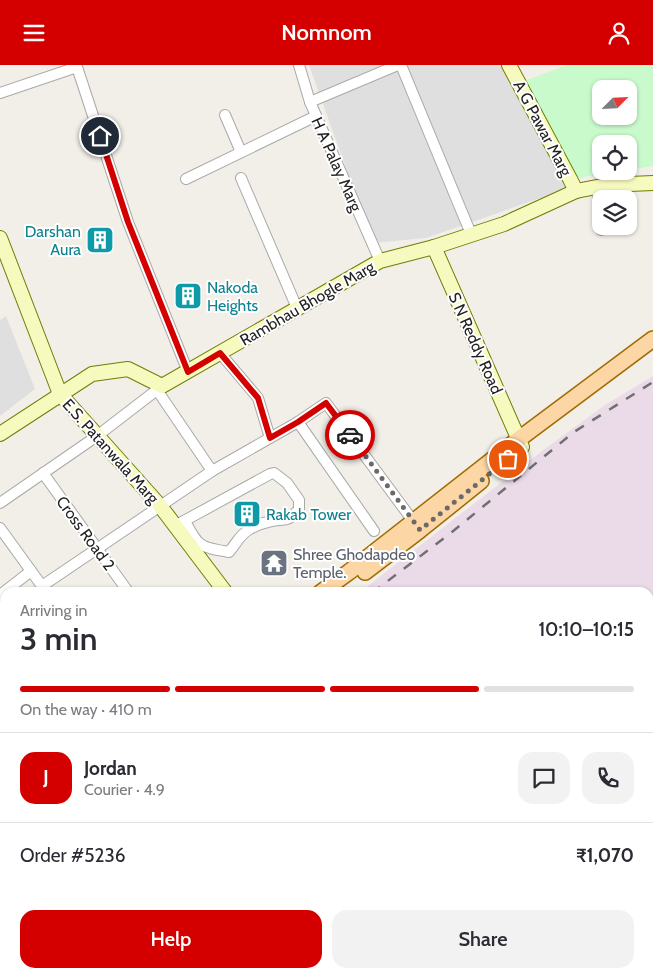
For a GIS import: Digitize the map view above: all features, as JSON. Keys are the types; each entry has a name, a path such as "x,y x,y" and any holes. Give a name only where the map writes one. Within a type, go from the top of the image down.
{"main road":[{"path":"344,587 416,525 653,339"},
{"path":"521,443 653,350"},
{"path":"328,587 416,525"}],"street":[{"name":"H A Palay Marg","path":"299,65 310,102 380,261"},
{"path":"310,102 400,65 470,234"},
{"name":"A G Pawar Marg","path":"510,65 576,191"},
{"path":"0,93 77,66 128,222 188,372"},
{"path":"226,115 241,152"},
{"path":"186,179 316,116"},
{"path":"240,178 297,308"},
{"name":"Rambhau Bhogle Marg","path":"159,388 380,261 434,247 504,224 576,191 596,186 653,183"},
{"path":"596,186 596,190"},
{"name":"E.S. Patanwala Marg","path":"0,238 60,394 161,507 180,523 222,587"},
{"name":"S N Reddy Road","path":"434,247 521,443"},
{"path":"220,353 258,398 270,438"},
{"path":"0,434 92,374 128,369 159,388 212,471"},
{"path":"0,503 97,436 159,388"},
{"path":"48,587 98,549 212,471 298,422 326,403 416,525"},
{"path":"298,422 374,531"},
{"name":"Cross Road 2","path":"43,473 124,587"},
{"path":"274,473 287,483 299,500 299,509 293,517 269,521 249,529 229,552 205,548 180,523 274,473"},
{"path":"0,528 43,587"},
{"path":"10,587 31,571"}],"shaded area":[{"path":"309,65 503,65 569,188 426,238 373,243"},
{"path":"6,316 35,389 0,416 0,320"},
{"path":"653,376 653,587 366,587 542,451 605,405"}],"green space":[{"path":"567,65 653,65 653,166 637,169 637,135 592,135 592,176 572,179 519,83"}],"railway":[{"path":"380,587 452,532 574,432 653,382"}],"way so far":[{"path":"350,435 420,530 508,459"}],"place":[{"name":"Darshan Aura","path":"100,240"},
{"name":"Nakoda Heights","path":"188,296"},
{"name":"Rakab Tower","path":"247,514"},
{"name":"Shree Ghodapdeo Temple.","path":"274,563"}],"route":[{"path":"100,136 128,222 188,372 212,356 220,353 258,398 270,438 326,403 350,435"}]}
